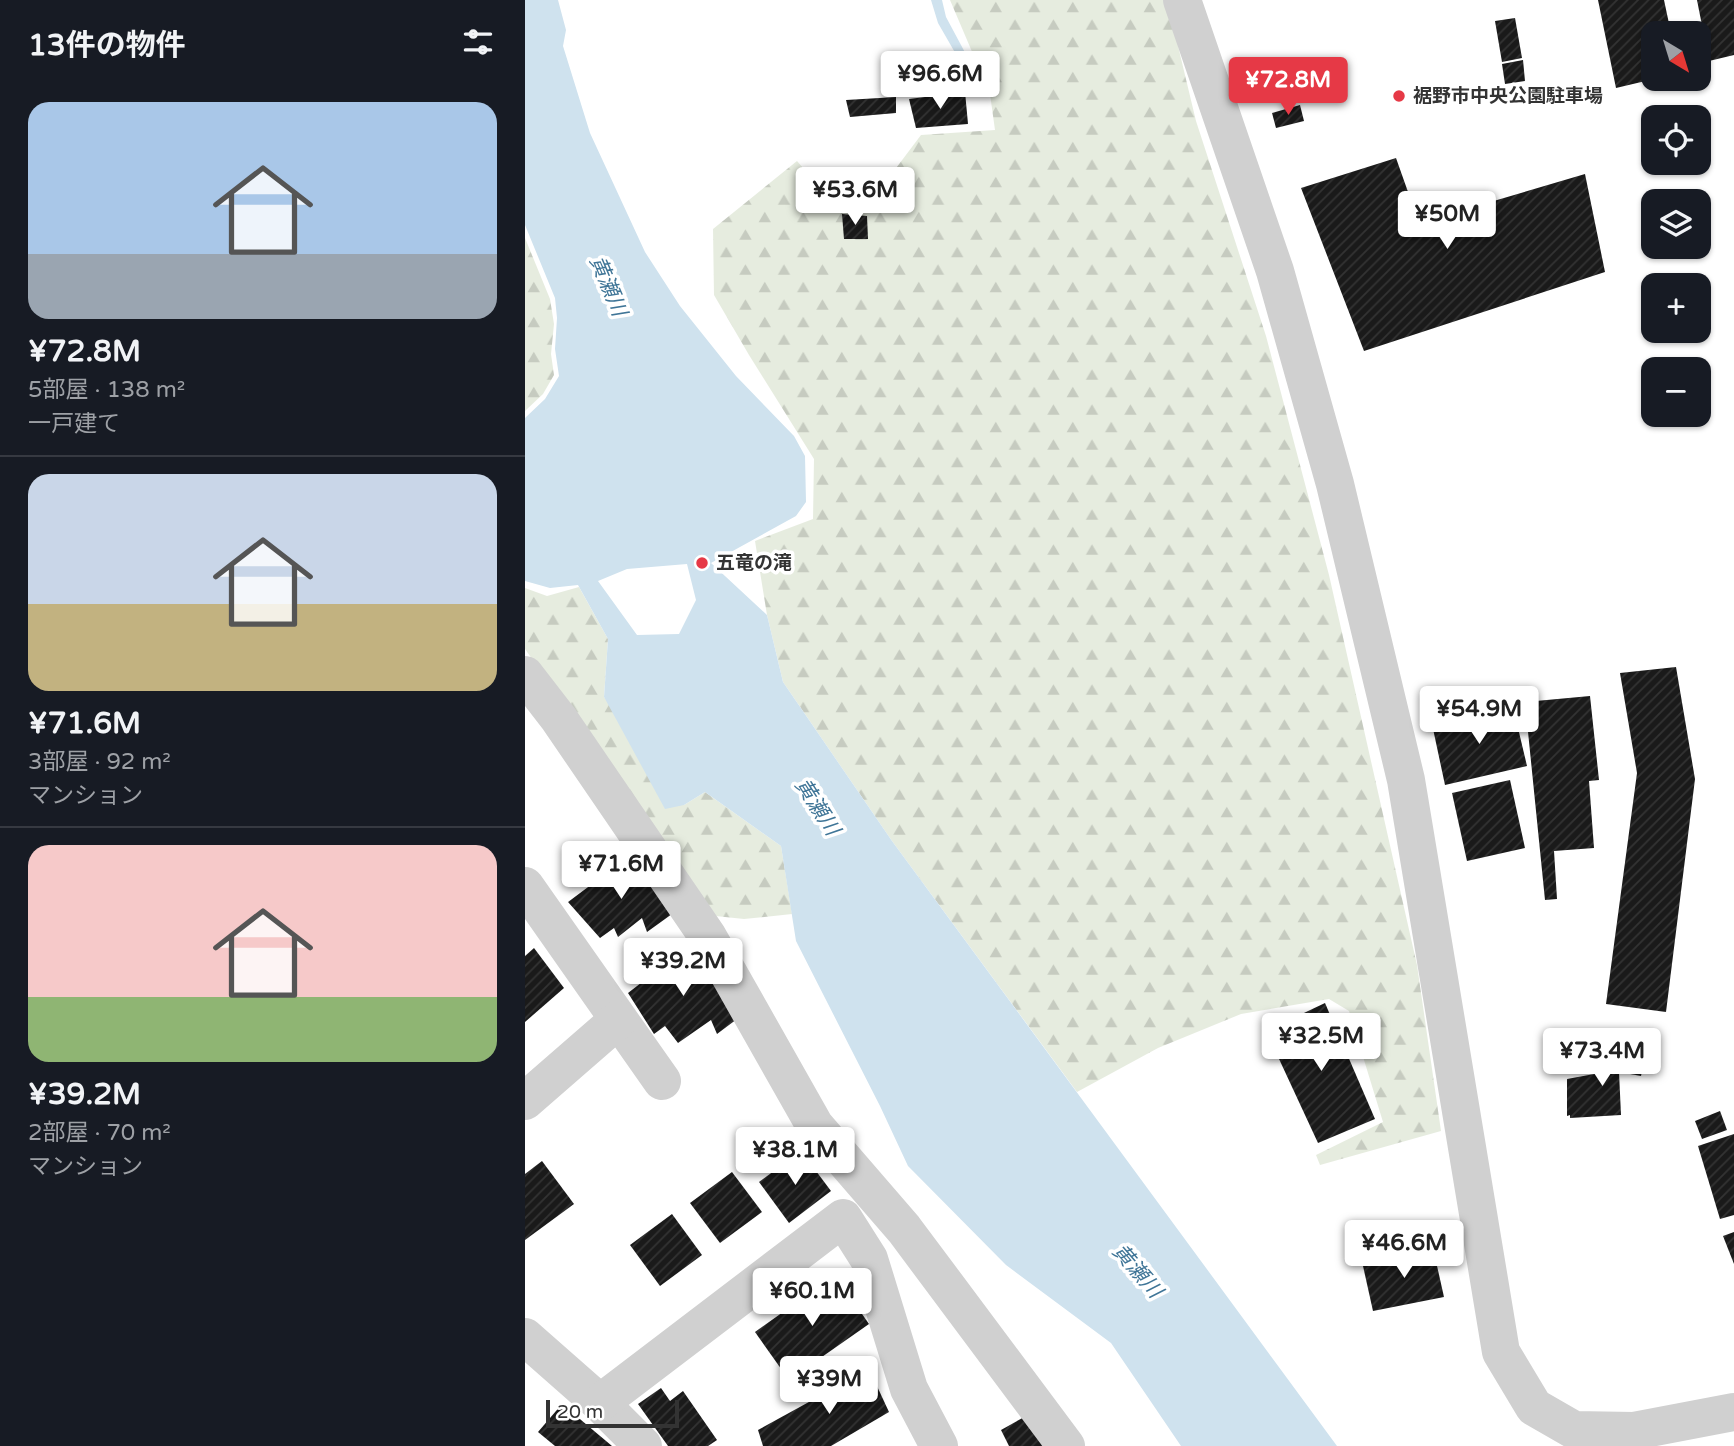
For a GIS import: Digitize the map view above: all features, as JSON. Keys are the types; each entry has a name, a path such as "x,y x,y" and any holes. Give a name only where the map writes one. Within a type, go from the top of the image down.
{"street":[{"path":"1182,0 1282,298 1335,484 1406,780 1501,1352 1534,1407 1574,1430 1680,1434 1734,1412"},
{"path":"525,675 559,719 708,937 815,1126 904,1228 1066,1446"},
{"path":"525,886 662,1081"},
{"path":"525,1101 618,1020"},
{"path":"842,1156 843,1218 869,1259 909,1390 939,1446"},
{"path":"600,1403 843,1218"},
{"path":"525,1337 600,1403 643,1446"}],"green space":[{"path":"950,0 1167,0 1196,121 1266,336 1329,575 1417,965 1441,1131 1320,1165 1316,1155 1383,1122 1349,1011 1329,999 1241,1014 1158,1048 1077,1092 892,841 783,682 767,615 755,541 813,519 814,459 714,295 713,229 797,161 839,209 866,208 921,135 995,130 990,94"},
{"path":"525,238 550,299 554,324 551,354 554,375 543,394 525,411"},
{"path":"579,587 608,639 604,697 684,805 705,792 781,846 792,914 744,919 706,915 646,820 525,649 525,588 547,596"}],"water":[{"name":"黄瀬川","path":"525,0 558,0 566,30 563,46 590,133 645,252 680,306 736,376 794,436 805,456 806,502 796,516 711,563 767,615 783,682 892,841 1337,1446 1181,1446 1111,1343 1006,1265 908,1166 796,941 781,846 705,792 684,805 665,809 604,697 608,639 578,585 550,588 525,581 525,418 545,399 559,376 555,349 555,298 525,225","holes":["687,564 696,600 679,634 637,635 598,581 627,569"]},
{"path":"931,0 942,0 946,17 969,60 961,63 938,23"}],"building":[{"path":"1598,0 1664,0 1668,21 1641,21 1641,82 1616,88"},
{"path":"1697,0 1734,0 1734,55 1711,61 1711,21 1701,21"},
{"path":"1515,18 1522,58 1502,62 1495,21"},
{"path":"1523,60 1525,81 1505,84 1502,64"},
{"path":"965,92 968,124 916,128 909,99"},
{"path":"896,97 896,113 850,117 846,100"},
{"path":"1300,105 1304,121 1276,128 1272,113"},
{"path":"1396,158 1419,223 1585,174 1605,272 1364,351 1301,188"},
{"path":"842,214 867,216 868,239 844,239"},
{"path":"1676,667 1695,779 1666,1012 1606,1004 1637,773 1620,673"},
{"path":"1590,696 1599,780 1589,781 1594,848 1554,851 1557,899 1545,900 1525,702"},
{"path":"1513,707 1527,766 1445,785 1432,724"},
{"path":"1510,780 1525,848 1467,861 1452,793"},
{"path":"631,855 672,914 647,932 642,918 618,937 614,928 600,938 568,902"},
{"path":"690,945 741,1016 717,1034 711,1020 678,1043 665,1026 654,1034 628,993"},
{"path":"534,948 564,988 525,1022 525,956"},
{"path":"1325,1003 1375,1119 1318,1143 1266,1031"},
{"path":"1621,1047 1646,1053 1641,1076 1619,1072 1621,1115 1567,1116 1567,1079 1616,1070"},
{"path":"1720,1111 1727,1130 1702,1139 1695,1121"},
{"path":"1734,1134 1734,1215 1720,1219 1698,1146"},
{"path":"801,1151 831,1191 789,1223 759,1182"},
{"path":"542,1161 574,1204 525,1240 525,1174"},
{"path":"732,1172 762,1212 720,1243 690,1203"},
{"path":"672,1214 702,1255 660,1286 630,1245"},
{"path":"1734,1232 1734,1264 1723,1236"},
{"path":"1433,1248 1444,1297 1373,1311 1363,1266"},
{"path":"835,1275 869,1324 789,1380 755,1332"},
{"path":"869,1369 889,1412 831,1446 763,1446 758,1430"},
{"path":"661,1388 670,1401 683,1391 717,1440 708,1446 668,1446 638,1404"},
{"path":"562,1404 612,1446 555,1446 538,1432"},
{"path":"1026,1416 1043,1446 1009,1446 1001,1430"}],"place":[{"name":"裾野市中央公園駐車場","path":"1399,96"},
{"name":"五竜の滝","path":"702,563"}]}
